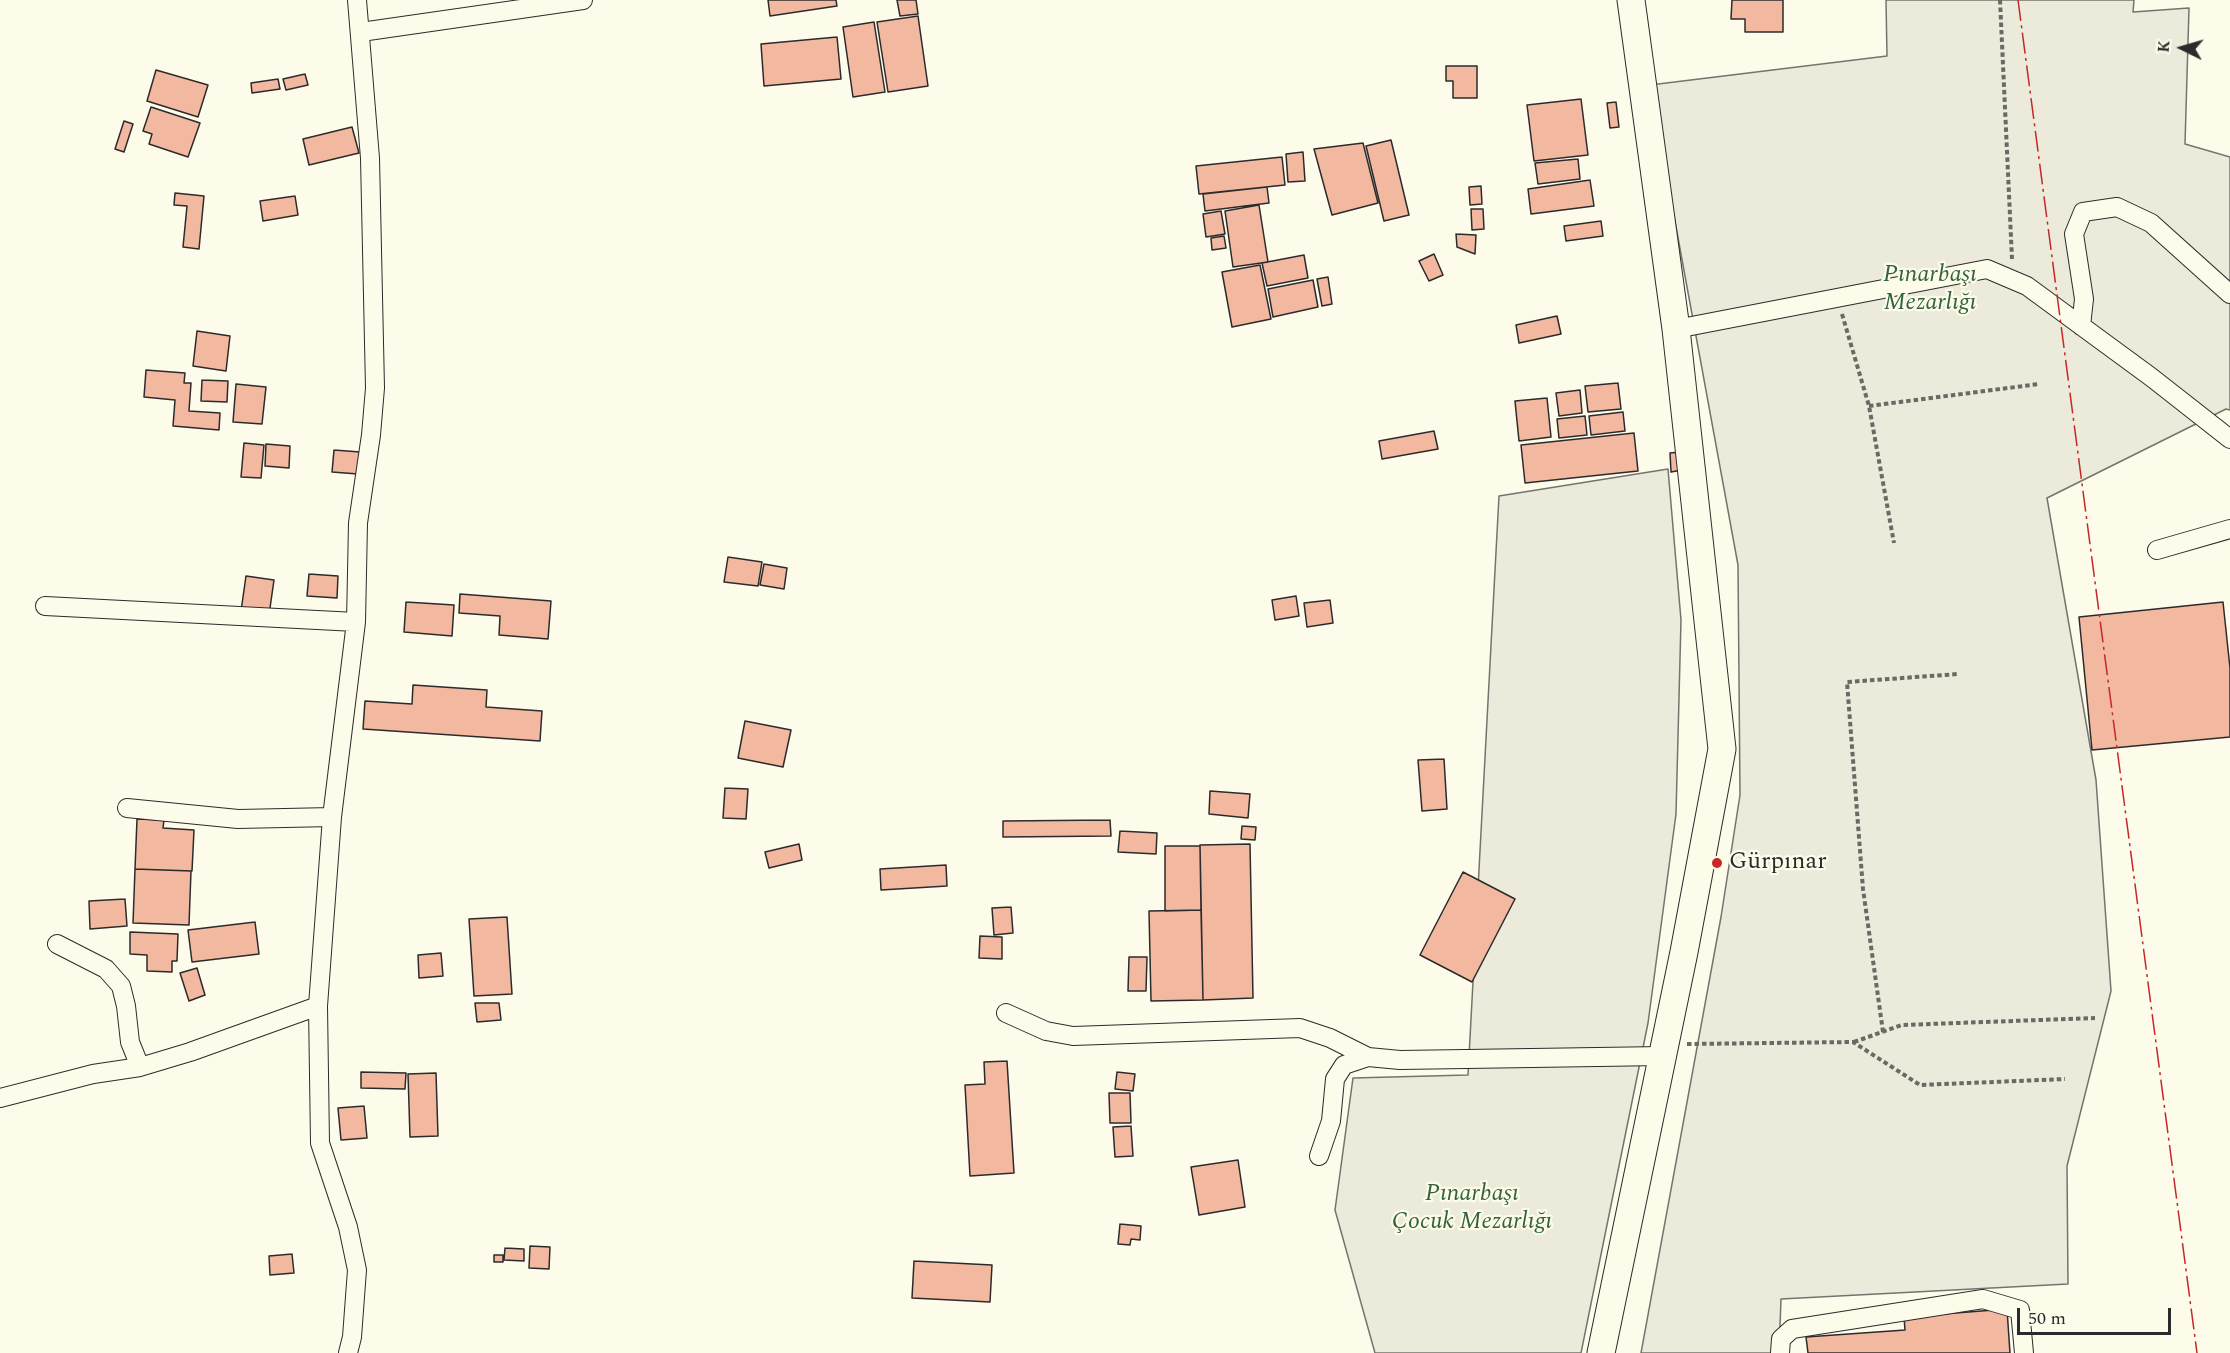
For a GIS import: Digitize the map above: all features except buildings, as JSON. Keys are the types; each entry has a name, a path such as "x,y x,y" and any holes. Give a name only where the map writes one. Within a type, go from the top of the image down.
{"main road":[{"path":"1601,1353 1664,1050 1722,749 1676,329 1631,0"}],"street":[{"path":"348,1353 352,1337 357,1270 348,1227 320,1143 318,1006 332,817 356,622 358,524 371,435 375,388 370,158 357,0"},
{"path":"360,32 583,0"},
{"path":"2081,326 2084,299 2074,234 2083,212 2117,207 2151,223 2230,294"},
{"path":"1676,329 1987,269 2027,286 2230,439"},
{"path":"2157,550 2230,529"},
{"path":"45,606 356,622"},
{"path":"127,808 238,819 332,817"},
{"path":"57,944 106,969 121,986 126,1006 129,1042 140,1066"},
{"path":"0,1098 93,1074 140,1066 190,1052 318,1006"},
{"path":"1006,1013 1046,1031 1072,1036 1300,1028 1330,1038 1368,1057"},
{"path":"1319,1156 1331,1121 1335,1079 1344,1065 1368,1057 1528,1060 1664,1050"},
{"path":"1780,1353 1781,1340 1792,1329 1983,1299 2020,1310 2024,1353"}],"path":[{"path":"2000,0 2014,281"},
{"path":"1837,299 1869,406 1894,543"},
{"path":"1869,406 2039,384"},
{"path":"1883,1032 1863,889 1848,682 1958,674"},
{"path":"1664,1050 1853,1042 1902,1025 2095,1018"},
{"path":"1853,1042 1920,1085 2065,1079"}],"green space":[{"name":"Pınarbaşı Mezarlığı","path":"1886,0 2134,0 2133,12 2189,8 2185,144 2230,157 2230,410 2226,409 2047,498 2096,780 2111,991 2067,1166 2068,1284 1781,1299 1779,1353 1641,1353 1721,917 1740,795 1738,565 1650,85 1887,56"},
{"name":"Pınarbaşı Çocuk Mezarlığı","path":"1668,469 1681,620 1676,814 1648,1023 1581,1353 1375,1353 1335,1210 1353,1078 1468,1075 1499,496"}],"power":[{"path":"2018,0 2197,1353"}],"place":[{"name":"Gürpınar","path":"1717,863"}]}
